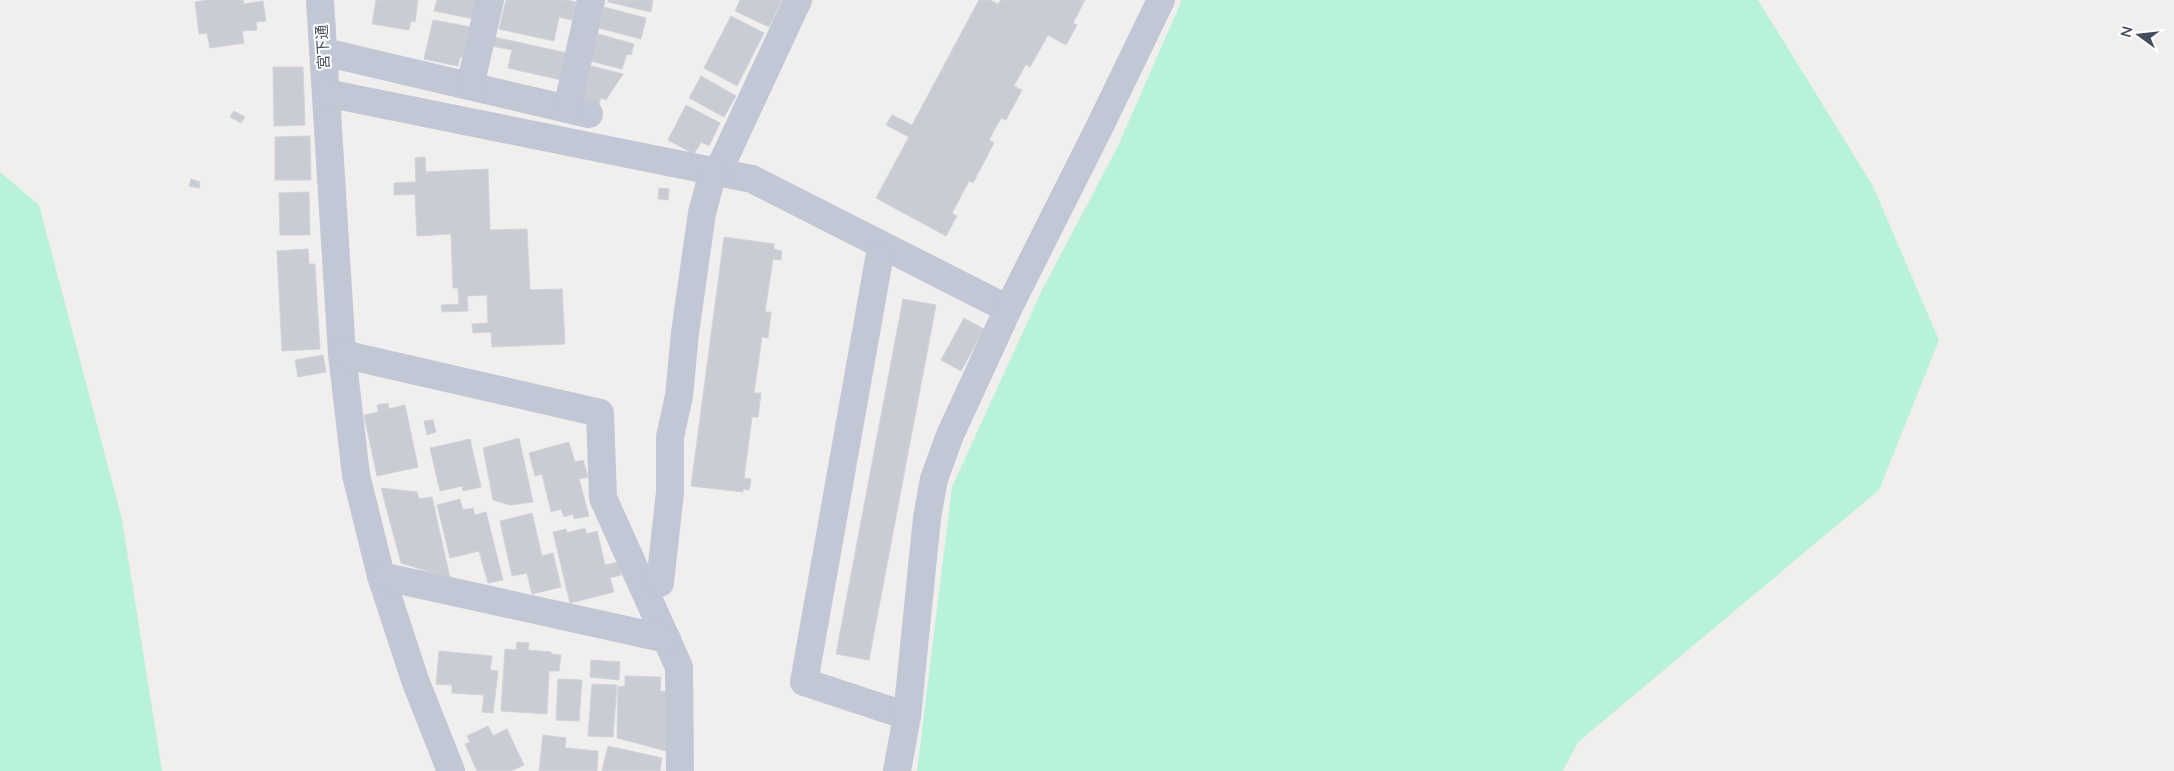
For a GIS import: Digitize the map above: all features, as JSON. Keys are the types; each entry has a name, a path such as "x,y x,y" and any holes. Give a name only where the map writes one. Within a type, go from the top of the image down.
{"street":[{"name":"宮下通","path":"320,0 342,354 356,475 381,576 415,680 451,771"},
{"path":"470,86 490,0"},
{"path":"324,52 578,111 591,0"},
{"path":"660,583 670,492 670,437 679,396 685,333 702,212 715,172 798,0"},
{"path":"897,771 907,716 927,518 934,479 950,435 1008,309 1102,124 1161,0"},
{"path":"326,93 752,179 1008,309"},
{"path":"879,259 804,682 907,716"},
{"path":"342,354 600,413 602,498 679,667 680,771"},
{"path":"381,576 666,640"}],"green space":[{"path":"1182,0 1758,0 1873,186 1939,340 1879,490 1578,742 1563,771 917,771 952,487 1042,290 1117,148"},
{"path":"0,172 39,205 122,519 162,771 0,771"}],"building":[{"path":"243,0 244,4 263,1 266,21 256,22 257,30 242,31 244,43 210,48 207,33 199,34 195,2"},
{"path":"376,0 418,0 415,22 411,21 409,30 372,24"},
{"path":"437,0 478,0 474,19 434,11"},
{"path":"506,0 566,0 576,2 572,20 559,17 554,41 499,29"},
{"path":"608,0 653,0 651,12 608,2"},
{"path":"740,0 782,0 769,27 735,11"},
{"path":"979,0 990,0 998,4 1001,0 1085,0 1073,23 1077,25 1066,45 1048,35 1030,67 1026,64 1014,86 1022,90 1006,120 1001,118 989,140 994,143 973,183 969,181 952,213 957,216 946,236 876,198 909,137 886,125 892,115 912,125"},
{"path":"604,7 646,18 641,39 599,28"},
{"path":"731,16 764,33 737,86 704,68"},
{"path":"433,20 471,27 466,58 460,57 458,66 424,59"},
{"path":"598,34 634,44 631,55 627,54 622,69 591,61"},
{"path":"494,37 567,53 561,80 508,68 512,50 492,46"},
{"path":"591,66 623,74 606,100 601,98 599,104 582,99"},
{"path":"273,67 303,67 305,125 274,126"},
{"path":"701,76 736,96 724,117 689,98"},
{"path":"686,105 720,123 709,146 701,142 694,154 668,140"},
{"path":"234,111 245,117 241,123 230,117"},
{"path":"310,136 311,180 275,180 275,137"},
{"path":"425,157 426,172 488,169 490,230 527,229 530,290 562,289 565,344 492,347 491,332 473,333 472,324 488,323 487,295 467,296 468,311 442,312 441,305 459,304 458,288 453,288 451,234 417,236 415,194 394,195 394,183 416,182 415,158"},
{"path":"191,179 200,182 199,188 189,186"},
{"path":"659,188 669,189 668,200 658,199"},
{"path":"309,192 310,235 280,235 279,193"},
{"path":"724,237 774,244 774,249 782,251 781,260 773,259 765,312 771,312 768,338 762,337 754,393 761,393 758,417 752,417 744,478 751,479 749,490 743,489 743,492 691,486"},
{"path":"308,249 309,264 315,264 320,349 282,351 277,251"},
{"path":"903,299 936,305 869,660 836,654"},
{"path":"964,318 984,329 961,371 941,360"},
{"path":"323,355 326,372 298,377 295,360"},
{"path":"388,403 389,409 405,405 418,467 377,476 364,415 378,412 377,405"},
{"path":"433,420 436,432 427,435 424,421"},
{"path":"519,438 533,502 510,505 493,500 483,448"},
{"path":"470,439 481,487 463,491 462,486 440,491 430,448"},
{"path":"569,442 575,462 583,460 588,477 579,479 589,516 574,519 573,514 564,517 561,509 551,512 542,474 535,476 529,453"},
{"path":"381,488 417,492 419,499 432,497 450,578 401,563"},
{"path":"460,499 463,510 473,508 475,515 486,512 503,580 488,583 479,551 450,558 437,505"},
{"path":"532,513 542,556 553,553 561,587 532,594 527,573 512,576 500,521"},
{"path":"585,528 587,534 597,531 605,565 618,562 621,575 610,578 614,592 570,603 553,532 566,529 567,533"},
{"path":"517,642 529,643 528,650 561,655 559,671 549,671 547,714 501,711 505,649 516,650"},
{"path":"439,651 492,656 490,670 498,671 493,713 482,712 484,695 452,693 452,685 436,684"},
{"path":"591,660 620,662 619,680 590,677"},
{"path":"625,676 661,677 660,691 669,692 670,752 617,738 618,687 625,686"},
{"path":"558,679 582,680 579,721 556,720"},
{"path":"592,684 617,685 613,737 588,736"},
{"path":"488,726 493,736 507,729 524,765 511,771 477,771 465,744 470,742 467,736"},
{"path":"543,735 566,738 565,748 598,751 597,771 539,771"},
{"path":"608,746 662,758 660,771 602,771"}]}
